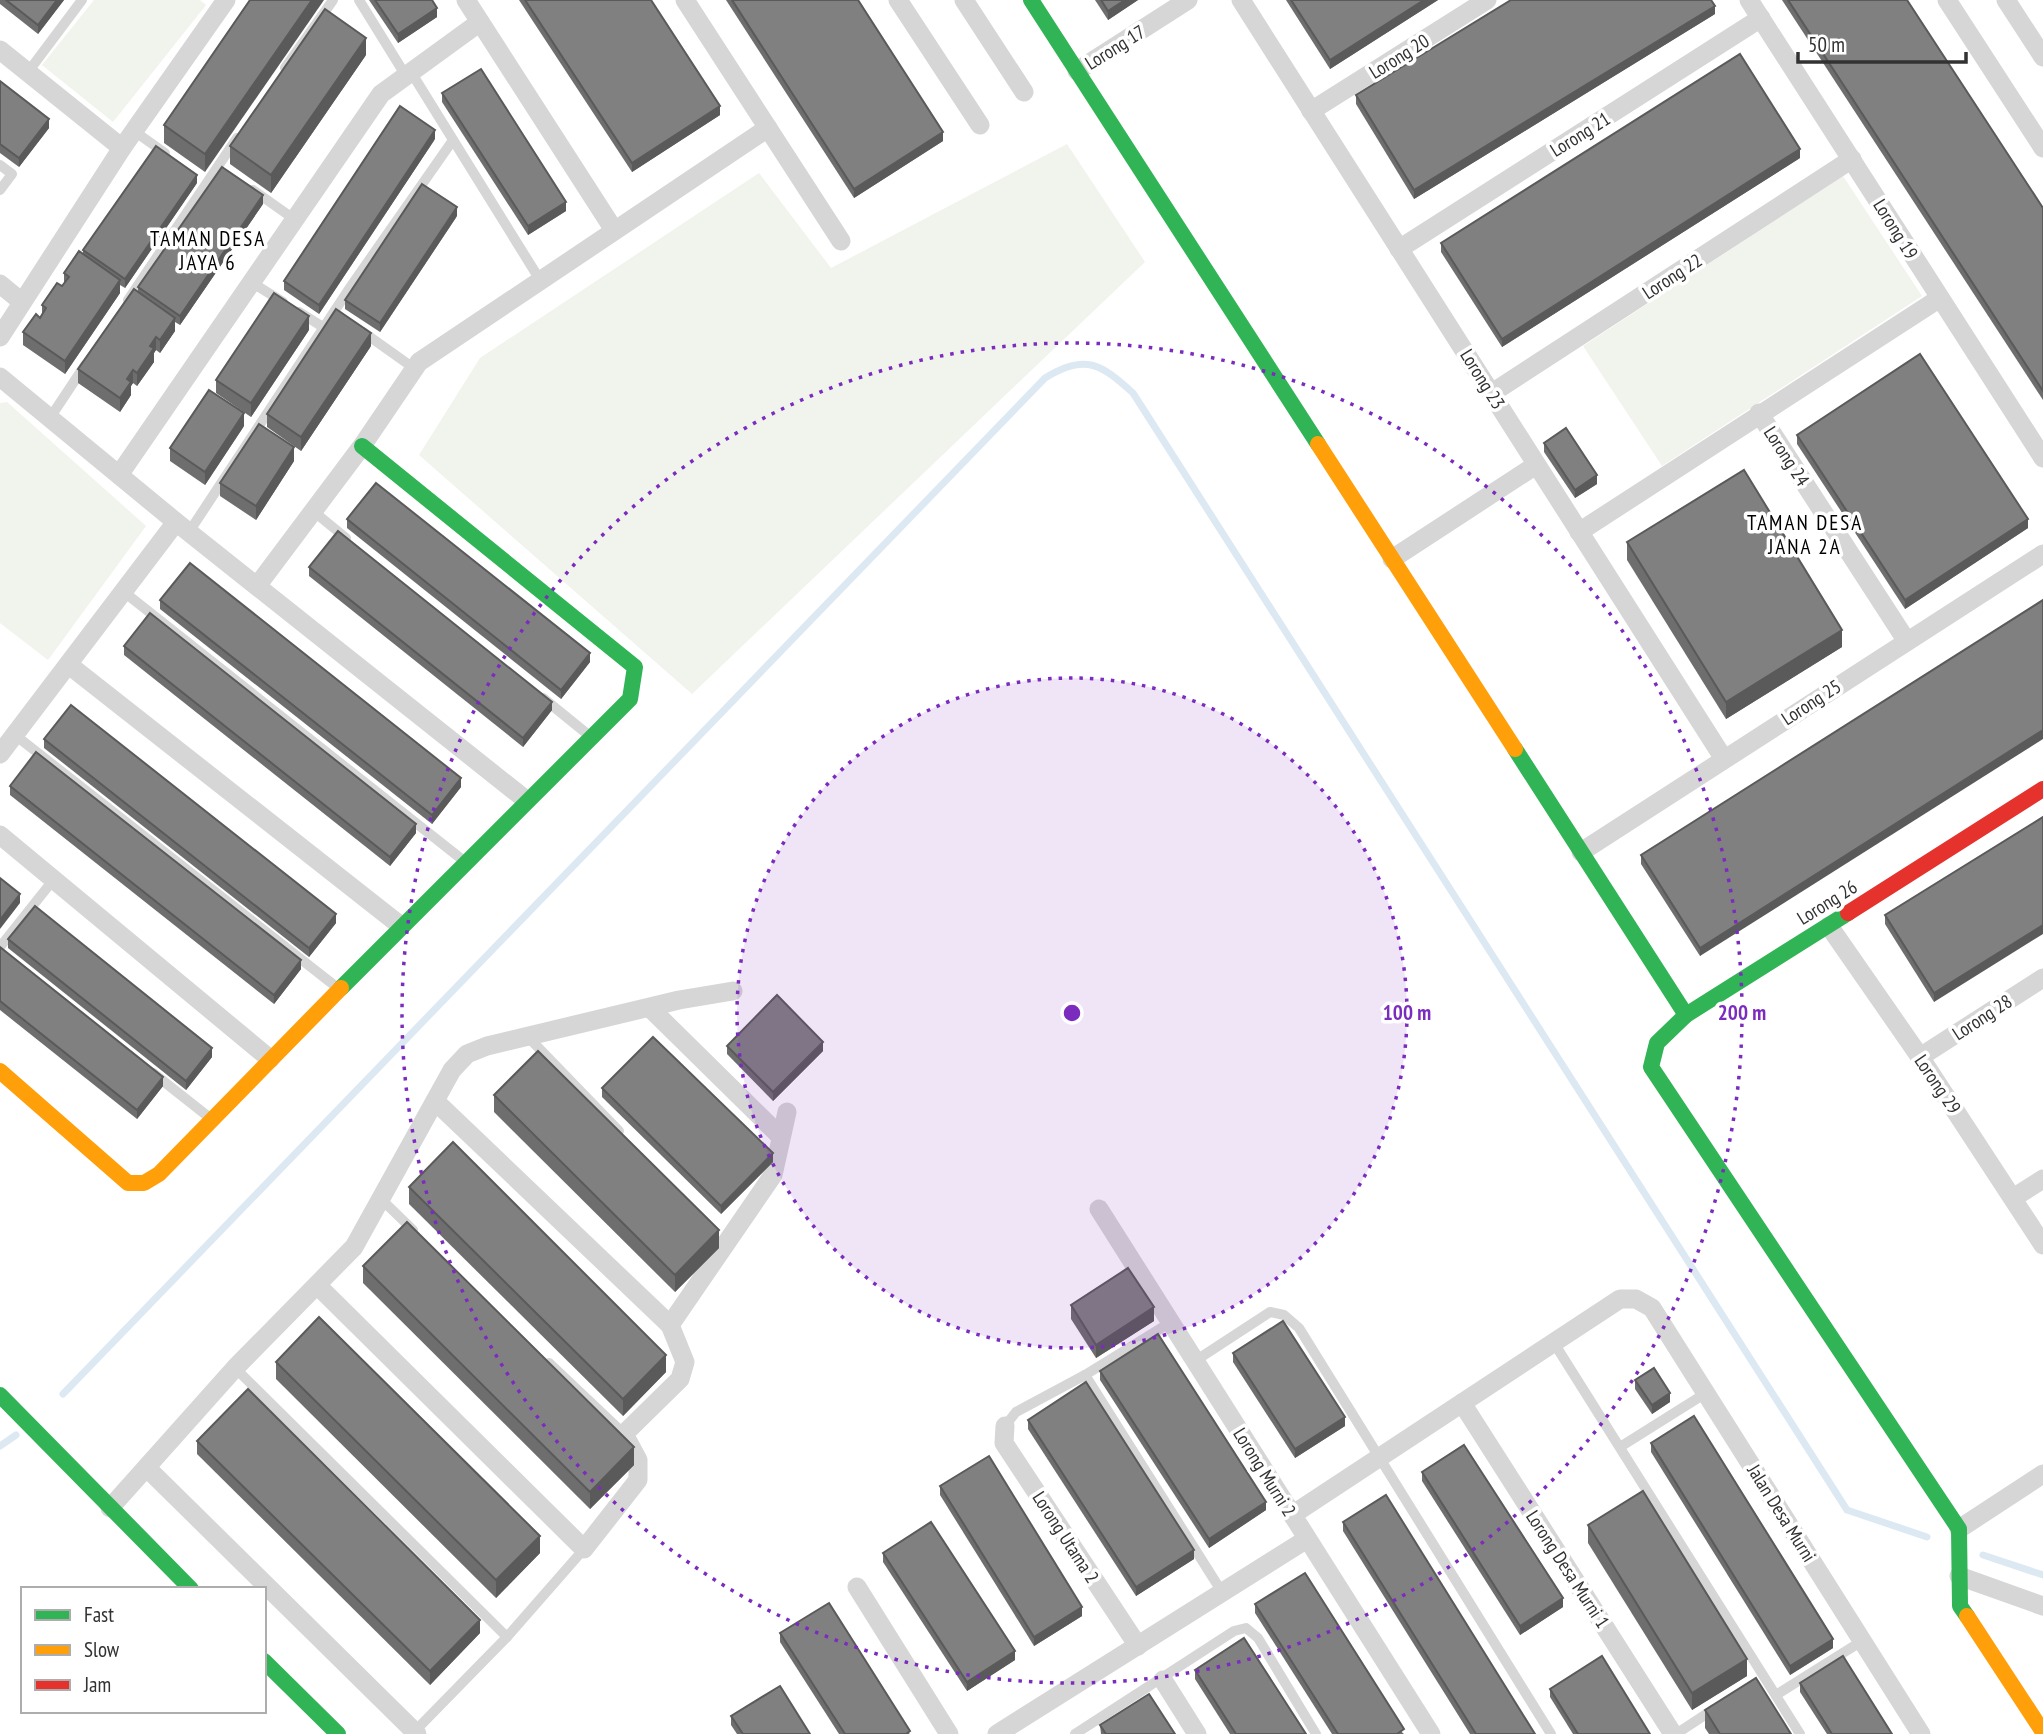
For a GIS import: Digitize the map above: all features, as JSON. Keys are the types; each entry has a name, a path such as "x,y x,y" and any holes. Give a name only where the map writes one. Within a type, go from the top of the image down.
{"street":[{"path":"466,0 614,230"},
{"path":"685,0 841,241"},
{"path":"898,0 980,125"},
{"path":"964,0 1024,92"},
{"path":"1031,0 1686,1015"},
{"name":"Lorong 17","path":"1077,71 1188,0"},
{"name":"Lorong 23","path":"1241,0 1724,759"},
{"name":"Lorong 20","path":"1311,111 1487,0"},
{"name":"Lorong 19","path":"1749,0 2043,458"},
{"path":"1947,0 2043,148"},
{"path":"2006,0 2043,57"},
{"path":"0,337 122,148 224,1"},
{"name":"Lorong 21","path":"1399,249 1761,19"},
{"path":"119,475 381,94 480,22"},
{"path":"0,50 122,148"},
{"path":"257,586 362,446 419,362 768,128"},
{"name":"Lorong 22","path":"1492,393 1852,159"},
{"path":"0,284 22,302"},
{"path":"1579,532 1940,298"},
{"path":"0,377 183,527 526,800"},
{"name":"Lorong 24","path":"1759,413 1906,640"},
{"path":"0,1072 128,1183 144,1183 159,1174 401,926 630,699 635,667 362,446"},
{"path":"1392,559 1536,465"},
{"path":"0,754 124,592 183,527"},
{"name":"Lorong 25","path":"1581,852 2043,554"},
{"path":"69,664 401,926"},
{"name":"Lorong 26","path":"1959,1529 1651,1067 1657,1043 1686,1015 2043,789"},
{"path":"0,835 270,1059"},
{"name":"Lorong 29","path":"1829,926 1920,1057 2043,1245"},
{"name":"Lorong 28","path":"1920,1057 2043,978"},
{"path":"110,1508 235,1368 354,1247 452,1069 467,1054 487,1046 650,1007 733,991"},
{"path":"650,1007 779,1136"},
{"path":"318,1286 584,1549 638,1480 638,1460 624,1434 680,1379 685,1362 670,1325 435,1101"},
{"path":"670,1325 773,1175 779,1136 787,1112"},
{"path":"2013,1198 2043,1179"},
{"name":"Lorong Murni 2","path":"1099,1209 1430,1734"},
{"name":"Jalan Desa Murni","path":"1554,1343 1620,1300 1636,1299 1652,1308 1921,1734"},
{"path":"1292,1515 1554,1343"},
{"path":"0,1395 189,1587"},
{"name":"Lorong Desa Murni 1","path":"1462,1403 1674,1734"},
{"name":"Lorong Utama 2","path":"1004,1426 1004,1443 1138,1646"},
{"path":"147,1468 416,1733"},
{"path":"2043,1474 1959,1529 1960,1606 2043,1732"},
{"path":"997,1734 1307,1539"},
{"path":"1959,1576 2043,1606"},
{"path":"857,1587 949,1734"},
{"path":"266,1663 338,1734"},
{"path":"1163,1680 1197,1734"}],"lane":[{"path":"28,72 82,0"},
{"path":"279,76 333,0"},
{"path":"359,0 453,140 540,281"},
{"path":"134,131 176,160"},
{"path":"120,314 241,132"},
{"path":"183,527 453,140"},
{"path":"0,165 12,174 0,190"},
{"path":"218,166 229,174"},
{"path":"197,175 208,182"},
{"path":"240,181 294,219"},
{"path":"251,282 323,327"},
{"path":"334,312 344,319"},
{"path":"354,326 415,369"},
{"path":"50,418 88,360"},
{"path":"313,511 356,546"},
{"path":"124,592 465,862"},
{"path":"537,694 591,737"},
{"path":"15,735 340,989"},
{"path":"10,960 0,949 54,879"},
{"path":"529,1038 631,1144"},
{"path":"147,1069 210,1119"},
{"path":"381,1199 420,1237"},
{"path":"1195,1361 1270,1312 1284,1315 1299,1328 1551,1734"},
{"path":"1004,1426 1016,1412 1085,1375 1171,1322"},
{"path":"1554,1343 1800,1734"},
{"path":"536,1351 624,1434"},
{"path":"235,1368 507,1637"},
{"path":"1085,1375 1222,1592"},
{"path":"1620,1447 1706,1393"},
{"path":"416,1733 507,1637 584,1549"},
{"path":"1076,1734 1234,1632 1247,1628 1258,1638 1316,1734"},
{"path":"1776,1695 1862,1641"},
{"path":"1754,1684 1765,1677"},
{"path":"1674,1734 1720,1706"}],"shaded area":[{"path":"94,0 200,0 206,5 113,122 42,65"},
{"path":"1067,144 1145,262 692,694 419,455 480,358 759,173 831,268"},
{"path":"1843,176 1922,296 1662,466 1583,346"},
{"path":"7,402 146,526 48,660 0,623 0,403"}],"building":[{"path":"6,0 57,0 38,25"},
{"path":"250,0 312,0 205,154 164,125"},
{"path":"375,0 432,0 437,8 398,34"},
{"path":"525,0 651,0 720,106 632,163"},
{"path":"732,0 858,0 943,132 854,189"},
{"path":"1101,0 1125,0 1108,11"},
{"path":"1291,0 1424,0 1330,60"},
{"path":"1511,0 1711,0 1715,6 1414,190 1356,95"},
{"path":"1788,0 1907,0 2043,208 2043,391"},
{"path":"325,9 366,38 271,175 230,146"},
{"path":"1740,54 1800,149 1502,339 1441,243"},
{"path":"481,69 566,202 528,226 442,93"},
{"path":"0,81 49,119 19,158 0,144"},
{"path":"400,106 435,130 319,305 284,281"},
{"path":"156,146 197,175 125,279 83,250"},
{"path":"222,167 263,195 180,316 138,287"},
{"path":"422,184 457,207 380,323 345,300"},
{"path":"79,251 120,280 65,361 23,332 36,314 40,318 46,308 42,305 57,283 62,286 69,277 64,273"},
{"path":"134,289 175,318 160,340 156,337 150,346 154,348 137,373 133,370 127,379 131,382 120,398 78,369"},
{"path":"274,293 309,316 251,403 216,380"},
{"path":"336,309 371,333 301,437 267,414"},
{"path":"1920,354 2028,519 1905,600 1797,435"},
{"path":"209,390 244,413 205,472 170,448"},
{"path":"259,424 294,447 256,506 220,483"},
{"path":"1566,428 1597,475 1575,490 1544,443"},
{"path":"1744,470 1842,630 1726,702 1627,542"},
{"path":"376,483 590,653 561,690 347,519"},
{"path":"338,531 552,702 523,738 309,567"},
{"path":"190,563 461,778 432,815 160,600"},
{"path":"2043,600 2043,730 1700,948 1641,855"},
{"path":"150,613 416,824 390,857 124,646"},
{"path":"71,705 336,914 309,948 44,739"},
{"path":"36,752 301,960 274,995 10,786"},
{"path":"2043,817 2043,925 1934,993 1885,915"},
{"path":"0,878 20,894 0,920"},
{"path":"35,906 212,1048 186,1081 8,939"},
{"path":"0,947 163,1077 137,1110 0,1001"},
{"path":"777,995 823,1042 773,1092 727,1046"},
{"path":"653,1037 773,1153 721,1206 602,1088"},
{"path":"538,1051 719,1230 675,1275 494,1095"},
{"path":"453,1142 666,1355 623,1399 409,1187"},
{"path":"407,1222 634,1447 590,1492 363,1266"},
{"path":"1128,1268 1154,1307 1096,1345 1071,1305"},
{"path":"319,1317 540,1536 496,1580 276,1362"},
{"path":"1283,1321 1345,1417 1295,1449 1233,1353"},
{"path":"1158,1334 1266,1502 1209,1539 1100,1371"},
{"path":"1654,1368 1670,1393 1652,1405 1635,1380"},
{"path":"1086,1382 1194,1550 1136,1587 1028,1420"},
{"path":"248,1389 480,1620 430,1671 197,1441"},
{"path":"1694,1416 1833,1639 1790,1666 1651,1443"},
{"path":"1464,1445 1563,1598 1520,1626 1422,1472"},
{"path":"989,1456 1082,1607 1034,1637 940,1486"},
{"path":"1643,1491 1747,1659 1692,1693 1588,1525"},
{"path":"1386,1495 1535,1734 1476,1734 1343,1522"},
{"path":"931,1522 1015,1651 967,1682 883,1553"},
{"path":"1305,1573 1404,1729 1397,1734 1338,1734 1255,1604"},
{"path":"829,1603 910,1731 906,1734 845,1734 780,1633"},
{"path":"1244,1638 1306,1734 1236,1734 1195,1670"},
{"path":"1602,1656 1650,1734 1578,1734 1550,1689"},
{"path":"1843,1656 1892,1734 1832,1734 1800,1683"},
{"path":"1756,1678 1791,1734 1720,1734 1705,1710"},
{"path":"780,1686 810,1734 743,1734 731,1716"},
{"path":"1149,1694 1175,1734 1106,1734 1100,1725"}],"waterway":[{"path":"63,1394 1045,378 1059,370 1082,364 1102,369 1133,393 1847,1510 1927,1537"},
{"path":"0,1446 16,1435"},
{"path":"1983,1555 2043,1575"}],"traffic: fast":[{"path":"1031,0 1318,444"},
{"path":"341,988 630,699 635,667 362,446"},
{"path":"1515,749 1686,1015"},
{"path":"1848,913 1686,1015 1657,1043 1651,1067 1959,1529 1960,1606 1967,1616"},
{"path":"0,1395 189,1587"},
{"path":"266,1663 338,1734"}],"traffic: slow":[{"path":"1318,444 1515,749"},
{"path":"0,1071 128,1183 144,1183 159,1174 341,988"},
{"path":"1967,1616 2043,1732"}],"traffic: jam":[{"path":"1848,913 2043,789"}],"district":[{"name":"TAMAN DESA JAYA 6","path":"208,251"},
{"name":"TAMAN DESA JANA 2A","path":"1805,535"}]}
